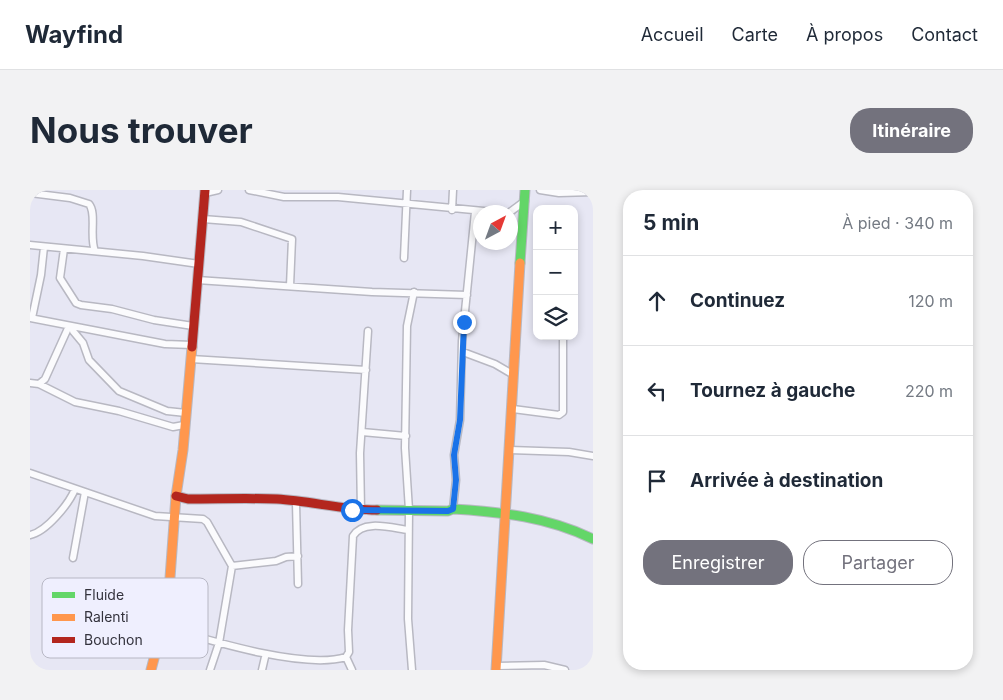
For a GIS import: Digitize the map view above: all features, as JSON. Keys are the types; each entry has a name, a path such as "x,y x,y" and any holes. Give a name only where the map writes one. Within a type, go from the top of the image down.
{"street":[{"path":"170,578 176,496 186,413 205,192 218,190"},
{"path":"249,190 284,197 338,198 406,203 473,212"},
{"path":"404,258 407,190"},
{"path":"452,210 453,190"},
{"path":"525,190 512,374 513,409 497,668 544,665 565,670"},
{"path":"540,190 593,192"},
{"path":"30,193 70,198 89,204 93,211 91,238 95,251"},
{"path":"518,207 525,201"},
{"path":"518,217 523,219"},
{"path":"203,219 241,222 292,239 290,286"},
{"path":"453,509 456,480 454,455 460,420 462,340 473,233"},
{"path":"30,246 95,251 199,264"},
{"path":"44,247 41,275 31,318 165,344 192,345"},
{"path":"64,249 61,282 81,306 104,307 154,320 193,326"},
{"path":"197,280 467,295"},
{"path":"412,670 408,603 409,510 406,436 407,326 414,292"},
{"path":"39,384 45,379 71,326"},
{"path":"71,326 83,343 89,360 119,391 167,411 186,413"},
{"path":"361,510 360,478 368,331"},
{"path":"513,409 557,415 563,412 563,340"},
{"path":"463,352 496,364 512,374"},
{"path":"190,359 366,370"},
{"path":"30,383 39,384 75,402 120,411 173,427 184,425"},
{"path":"362,432 406,436"},
{"path":"510,450 569,452 593,456"},
{"path":"30,473 155,516 166,518 176,516 205,520 232,566 219,643 210,670"},
{"path":"30,535 41,530 68,504 74,489"},
{"path":"74,558 85,492"},
{"path":"176,496 188,499 269,499 296,503 317,503 344,509 361,510 453,509 506,512 534,516 593,540"},
{"path":"296,503 298,584"},
{"path":"208,640 265,657 305,666 346,657 349,652 348,630 353,536 358,529 366,526 408,530"},
{"path":"232,566 276,561 286,557 298,556"},
{"path":"262,670 265,657"},
{"path":"346,657 352,670"}],"traffic: fast":[{"path":"520,263 525,190"},
{"path":"377,510 448,511 453,509 507,514 559,525 593,539"}],"traffic: slow":[{"path":"496,670 520,263"},
{"path":"170,578 176,496 183,450 192,347"},
{"path":"151,670 154,658"}],"traffic: jam":[{"path":"192,347 205,190"},
{"path":"176,496 188,499 277,499 352,509 377,510"}],"route":[{"path":"352,510 448,511 453,509 456,480 454,455 460,420 464,322"}]}
